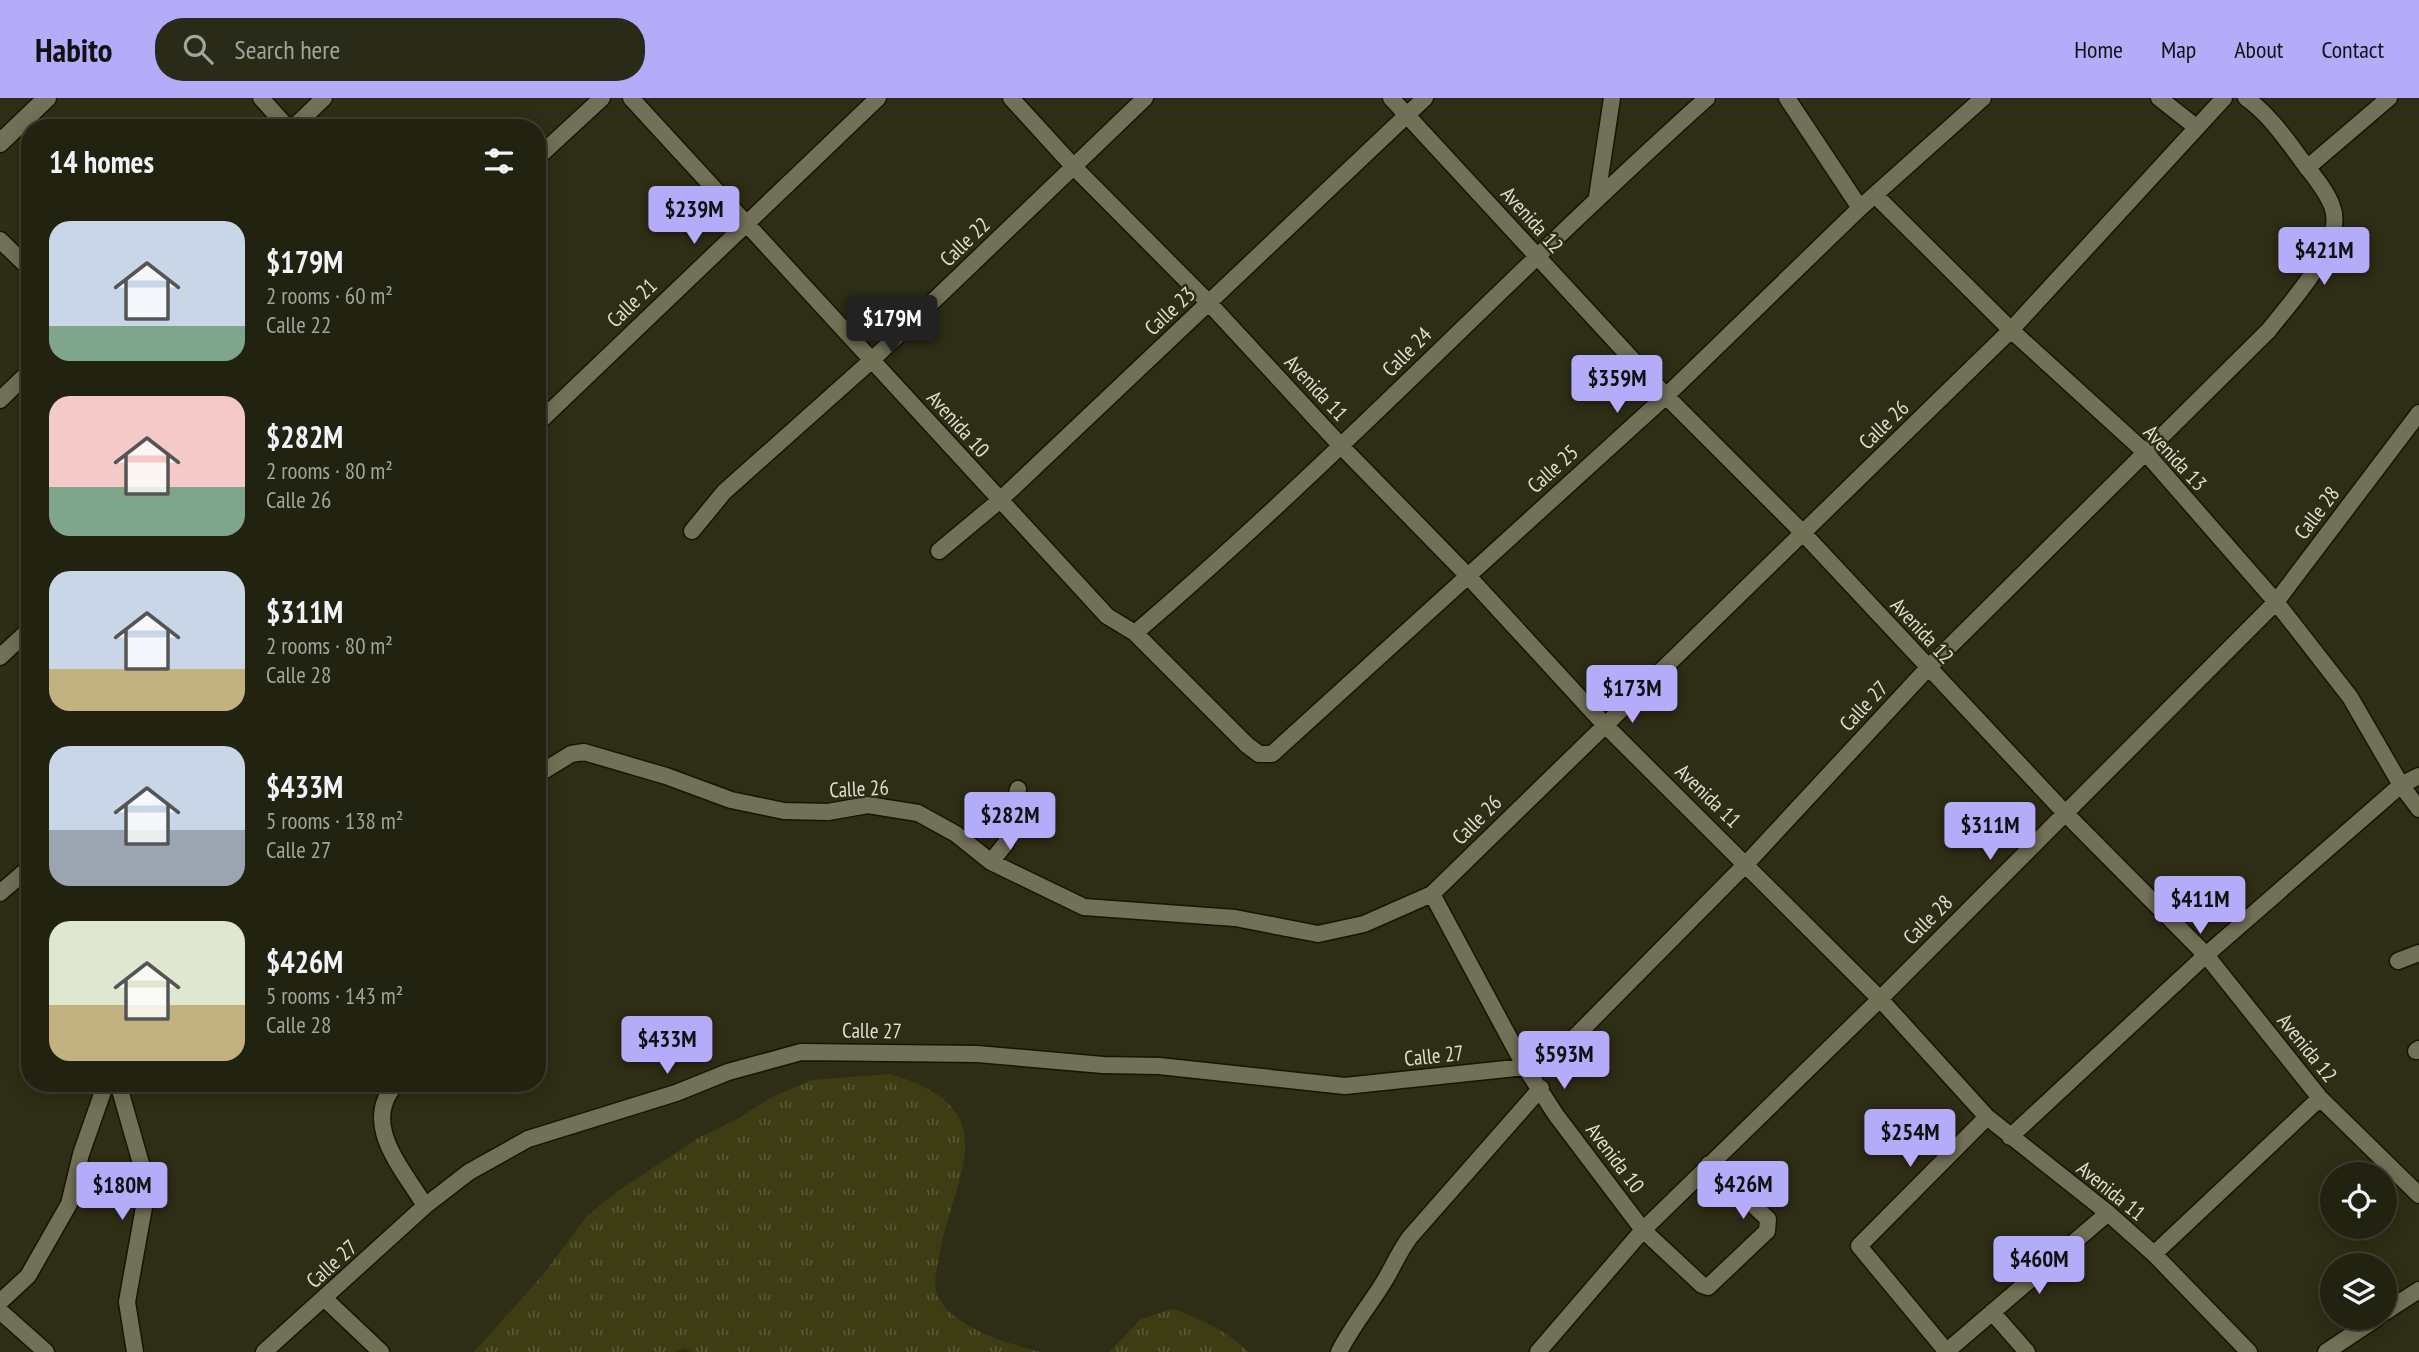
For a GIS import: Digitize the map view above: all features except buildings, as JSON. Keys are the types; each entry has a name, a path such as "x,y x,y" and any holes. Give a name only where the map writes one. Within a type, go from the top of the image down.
{"street":[{"path":"25,119 47,98"},
{"path":"261,98 282,119"},
{"path":"301,119 324,98"},
{"path":"546,150 602,98"},
{"name":"Avenida 10","path":"631,98 1107,616 1135,633 1247,745 1259,754 1272,754"},
{"name":"Calle 21","path":"546,409 878,98"},
{"name":"Avenida 11","path":"1011,98 1073,166 1209,303 1341,446 1467,575 1604,724 1747,863 1880,999 1987,1117 2108,1213 2154,1254 2249,1352"},
{"name":"Calle 22","path":"692,531 724,492 872,360 1145,98"},
{"name":"Avenida 12","path":"1391,98 1666,396 1803,533 1927,669 2206,955 2320,1098 2419,1195"},
{"name":"Calle 23","path":"939,551 999,501 1425,98"},
{"path":"1597,197 1612,98"},
{"name":"Calle 24","path":"1135,633 1341,446 1535,255 1707,98"},
{"path":"1787,98 1860,208"},
{"name":"Calle 25","path":"1272,754 1666,396 1860,208 1983,98"},
{"path":"2159,98 2196,127"},
{"path":"2246,98 2281,132 2307,168 2389,98"},
{"name":"Calle 26","path":"546,769 571,754 584,752 666,776 731,800 784,811 828,812 868,805 892,806 918,813 956,834 991,862 1073,905 1235,918 1318,934 1364,923 1432,894 2011,330 2221,101"},
{"path":"0,143 21,123"},
{"name":"Calle 27","path":"264,1352 425,1206 469,1172 528,1139 676,1093 728,1072 802,1052 977,1054 1103,1065 1159,1066 1345,1086 1525,1067 1558,1054 1747,863 1927,669 2269,330 2335,235 2333,207 2307,168"},
{"name":"Avenida 13","path":"1876,196 2011,330 2146,453 2276,602 2350,697 2401,785 2419,809"},
{"path":"0,240 21,260"},
{"path":"0,400 21,380"},
{"name":"Calle 28","path":"1538,1352 1643,1230 1880,999 2276,602 2419,413"},
{"path":"0,657 21,642"},
{"path":"2010,1137 2206,955 2401,785 2419,776"},
{"path":"991,862 1006,843 1018,789"},
{"path":"0,893 21,875"},
{"name":"Avenida 10","path":"1432,894 1525,1067 1556,1115 1643,1230 1702,1285 1708,1287 1766,1231 1769,1224 1768,1219 1709,1164"},
{"path":"2398,961 2419,953"},
{"path":"1339,1352 1351,1327 1386,1279 1393,1259 1541,1088"},
{"path":"0,1302 28,1276 69,1204 81,1154 103,1092"},
{"path":"121,1092 142,1167 144,1207 127,1302 135,1352"},
{"path":"392,1092 386,1102 382,1135 425,1206"},
{"path":"2154,1254 2320,1098"},
{"path":"1987,1117 1858,1247 1947,1351 2108,1213"},
{"path":"2397,1304 2419,1290"},
{"path":"325,1299 381,1352"},
{"path":"0,1311 46,1352"},
{"path":"1992,1312 2027,1352"},
{"path":"2326,1352 2359,1330"}],"green space":[{"path":"890,1074 927,1089 950,1106 962,1125 965,1147 962,1171 936,1273 935,1284 939,1299 947,1310 971,1327 999,1340 1041,1352 691,1352 685,1348 676,1352 474,1352 542,1276 587,1216 618,1191 700,1137 736,1120 772,1097 812,1080"},
{"path":"1173,1309 1213,1326 1248,1352 1109,1352 1141,1319"}]}
